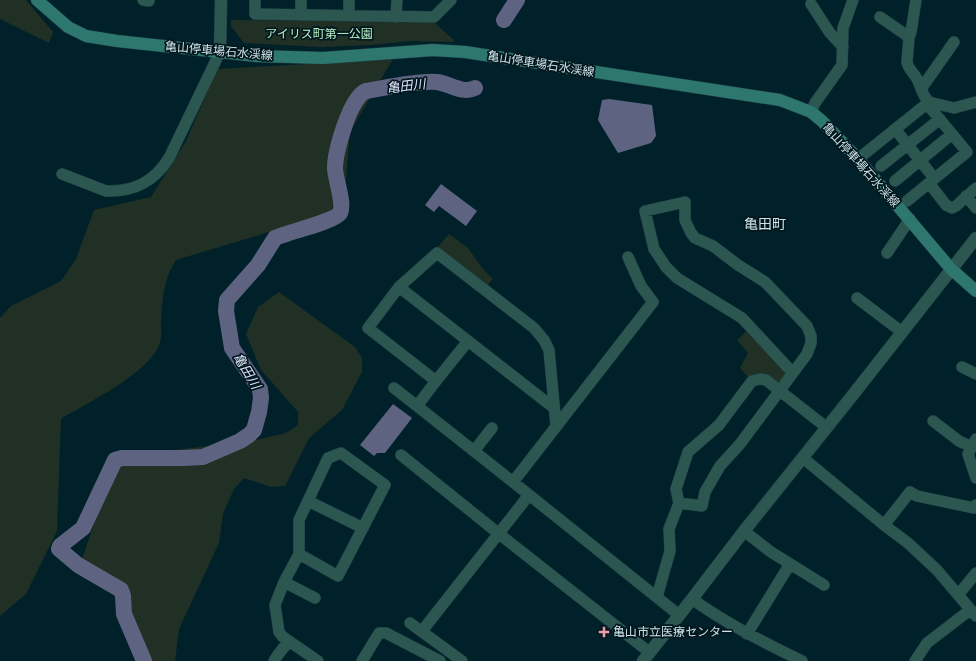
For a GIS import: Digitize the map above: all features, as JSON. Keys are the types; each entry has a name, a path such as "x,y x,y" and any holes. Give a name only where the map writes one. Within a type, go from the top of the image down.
{"main road":[{"name":"亀山停車場石水渓線","path":"37,0 68,27 86,36 117,41 256,56 322,58 433,50 465,52 780,100 811,112 838,137 910,219 951,269 976,291"}],"street":[{"path":"143,0 149,0"},
{"path":"62,174 106,192 113,192 132,189 148,181 157,174 169,158 220,52 221,0"},
{"path":"255,0 255,14 396,17 434,17 451,0"},
{"path":"301,0 301,15"},
{"path":"349,0 349,16"},
{"path":"396,17 397,0"},
{"path":"811,112 815,103 842,64 844,28 853,0"},
{"path":"907,201 971,150 952,134 928,103 923,96 917,78 906,62 916,0"},
{"path":"811,4 830,33 843,47"},
{"path":"880,17 909,37"},
{"path":"921,89 954,42"},
{"path":"858,159 928,103 954,108 976,102"},
{"path":"881,166 940,119"},
{"path":"895,129 920,160 949,207 956,206 976,188"},
{"path":"895,181 952,134"},
{"path":"966,196 976,208"},
{"path":"680,503 702,506 705,492 720,466 740,444 780,390 793,373 807,354 810,348 811,336 807,326 765,282 738,265 713,246 696,238 691,233 685,220 685,202 645,211 654,249 666,267 677,278 742,318 793,373"},
{"path":"887,252 910,219"},
{"path":"401,456 498,533 646,657 976,238"},
{"path":"436,381 368,328 399,287 437,253 534,328 544,340 549,350 556,426"},
{"path":"513,482 653,302 641,286 628,257"},
{"path":"399,287 554,408"},
{"path":"857,298 902,332"},
{"path":"417,406 468,341"},
{"path":"962,367 976,374"},
{"path":"656,597 670,551 669,529 680,503 676,489 688,452 719,425 752,381 760,378 766,380 826,427"},
{"path":"394,388 679,615"},
{"path":"933,420 959,441 974,443 968,454 976,478"},
{"path":"474,451 492,428"},
{"path":"299,554 338,576 385,485 341,453 328,458 298,520 299,554 284,582 275,605 280,632 283,637 288,642 318,661"},
{"path":"803,458 908,543 932,565 973,613 927,643 915,661"},
{"path":"884,525 910,492 917,496 974,508 976,506"},
{"path":"422,631 529,495"},
{"path":"308,501 363,528"},
{"path":"744,531 771,552 824,585"},
{"path":"747,634 790,564"},
{"path":"958,595 976,573"},
{"path":"284,582 315,598"},
{"path":"692,599 747,634 802,661"},
{"path":"410,622 462,661"},
{"path":"362,661 379,633 386,633 440,661"},
{"path":"274,661 288,642"}],"green space":[{"path":"0,0 26,0 53,32 49,43 0,19"},
{"name":"アイリス町第一公園","path":"231,20 435,22 454,40 454,42 411,41 371,45 320,47 244,43 231,26"},
{"path":"393,59 350,132 345,189 334,215 324,224 269,232 176,260 166,281 164,289 161,313 161,337 155,353 145,364 117,386 61,419 57,531 26,594 0,616 0,318 11,306 61,281 76,259 94,210 151,197 186,141 217,69"},
{"path":"449,234 468,248 483,269 493,279 487,286 437,248"},
{"path":"279,292 355,347 362,358 362,372 342,410 309,438 285,486 271,487 244,478 234,489 223,514 219,543 179,629 175,661 138,661 121,597 82,559 117,456 247,442 286,433 298,425 298,412 261,370 246,334 258,307"},
{"path":"747,331 785,371 786,376 781,382 777,384 749,378 740,368 748,353 737,340"}],"water":[{"path":"609,99 652,105 656,136 651,143 618,153 598,120 602,100"},
{"path":"441,184 477,211 466,226 439,206 434,212 425,205"},
{"path":"393,404 412,418 385,453 377,453 374,456 360,445"}],"waterway":[{"name":"亀田川","path":"504,20 517,0"},
{"name":"亀田川","path":"144,661 124,614 123,596 121,590 78,565 59,549 60,546 83,528 115,460 122,458 203,457 240,441 254,430 259,412 261,398 260,389 232,348 226,311 227,300 258,265 275,238 329,220 340,213 341,197 335,173 336,160 344,126 354,103 360,95 366,91 421,82 437,82 465,90 475,88"}],"place":[{"name":"亀山市立医療センター","path":"604,632"}],"district":[{"name":"亀田町","path":"765,224"}]}
